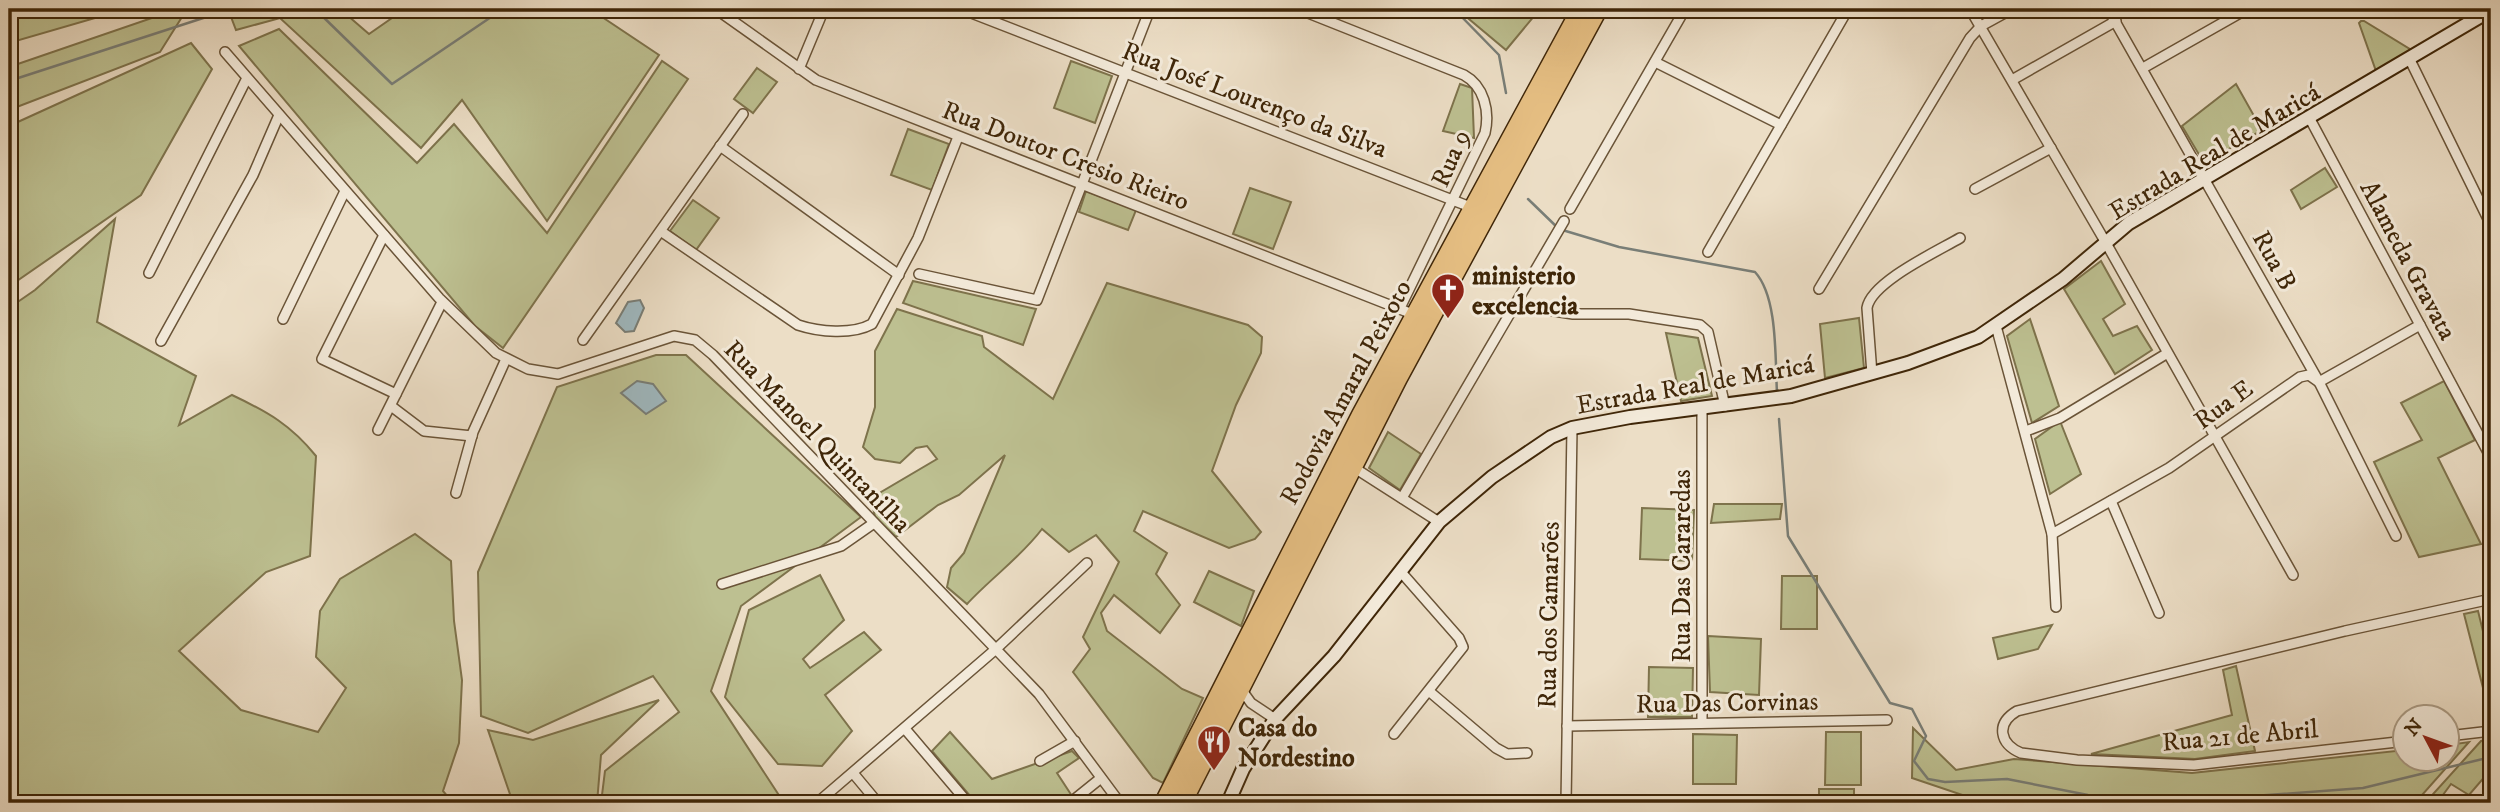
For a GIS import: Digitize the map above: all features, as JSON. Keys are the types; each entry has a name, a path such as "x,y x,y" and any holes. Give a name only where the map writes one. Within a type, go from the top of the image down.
{"highway":[{"name":"Rodovia Amaral Peixoto","path":"1164,803 1408,312 1473,208 1581,9"},
{"name":"Rodovia Amaral Peixoto","path":"1182,803 1241,697 1353,467 1598,9"}],"main road":[{"name":"Estrada Real de Maricá","path":"1228,803 1243,769 1275,719 1334,656 1439,522 1514,461 1551,437 1572,428 1791,396 1960,344 1996,326 2063,279 2129,223 2310,119 2491,10"}],"street":[{"name":"Rua Doutor Cresio Rieiro","path":"716,9 816,80 1408,312"},
{"path":"799,69 824,9"},
{"name":"Rua José Lourenço da Silva","path":"961,9 1473,208"},
{"path":"919,274 1037,299 1150,9"},
{"name":"Rua 9","path":"1298,9 1464,75 1476,84 1486,107 1487,123 1408,312"},
{"path":"1570,209 1685,9"},
{"path":"1708,252 1848,9"},
{"path":"1970,9 2106,243 2166,354 2293,575"},
{"path":"1819,289 1961,51 1981,26 2012,9"},
{"name":"Rua B","path":"2108,9 2206,177 2319,382 2396,536"},
{"path":"2143,68 2247,9"},
{"path":"2012,80 2116,21"},
{"name":"Rua Manoel Quintanilha","path":"225,52 442,302 485,346 506,359 528,369 558,374 664,338 695,340 758,400 1039,694 1120,803"},
{"path":"2410,60 2491,225"},
{"path":"1655,62 1781,125"},
{"path":"149,273 247,78"},
{"path":"583,340 744,114"},
{"path":"161,341 253,175 279,115"},
{"name":"Alameda Gravata","path":"2310,119 2491,458"},
{"path":"662,232 784,316 808,328 852,330 872,324 933,206 958,137"},
{"path":"720,146 899,275"},
{"path":"1975,189 2051,148"},
{"path":"283,319 345,191"},
{"path":"1402,498 1564,221"},
{"path":"384,235 322,359 396,394"},
{"path":"1872,373 1867,308 1870,300 1907,269 1961,238"},
{"path":"379,430 442,302"},
{"path":"1515,305 1573,314 1629,314 1700,325 1708,332 1725,406"},
{"name":"Rua E","path":"2052,534 2169,468 2212,435 2300,377 2309,375 2319,382 2420,325"},
{"path":"1996,326 2052,534 2056,607"},
{"path":"2026,431 2060,418 2166,354"},
{"path":"456,493 472,436 506,359"},
{"path":"391,406 425,431 472,436"},
{"name":"Rua Das Cararedas","path":"1702,408 1702,723"},
{"name":"Rua dos Camarões","path":"1566,803 1572,428"},
{"path":"1353,467 1439,522"},
{"path":"2111,501 2159,613"},
{"path":"722,584 841,546 874,523"},
{"path":"817,803 906,730 1087,563"},
{"path":"1394,734 1459,655 1462,643 1401,572"},
{"name":"Rua 21 de Abril","path":"2392,743 2194,765 2021,754 2004,741 2004,722 2017,711 2345,631 2491,599"},
{"path":"1430,692 1496,748 1507,754 1527,752"},
{"path":"1241,697 1275,719"},
{"name":"Rua Das Corvinas","path":"1567,726 1887,720"},
{"path":"906,730 968,803"},
{"path":"2462,734 2491,731"},
{"path":"1040,761 1075,741"},
{"path":"853,773 878,803"},
{"path":"1070,803 1101,778"}],"green space":[{"path":"9,9 126,9 9,43"},
{"path":"178,9 187,9 160,52 9,110 9,67"},
{"path":"228,9 340,9 369,34 405,9 590,9 659,55 547,221 462,100 421,148 280,18 236,30"},
{"path":"1457,9 1540,9 1506,50"},
{"path":"2361,21 2413,51 2376,71 2359,23"},
{"path":"279,29 417,163 454,124 547,233 662,61 688,79 503,348 475,326 239,46"},
{"path":"191,43 212,69 141,195 14,283 9,279 9,126"},
{"path":"1071,61 1112,76 1095,123 1054,108"},
{"path":"757,68 777,82 753,113 734,99"},
{"path":"1460,84 1472,88 1474,138 1443,131"},
{"path":"2236,84 2262,130 2204,163 2182,126"},
{"path":"908,129 949,144 932,190 891,175"},
{"path":"2325,168 2337,187 2301,209 2291,190"},
{"path":"1250,188 1291,202 1273,249 1233,234"},
{"path":"1086,191 1136,210 1128,230 1079,212"},
{"path":"693,200 719,218 696,250 670,231"},
{"path":"115,219 97,322 196,376 179,425 232,395 278,420 316,456 310,556 266,572 179,651 241,710 318,732 346,688 316,657 320,611 340,579 415,534 451,561 454,621 462,680 459,743 443,791 453,803 9,803 9,308 35,290"},
{"path":"2101,261 2125,304 2103,319 2113,336 2137,326 2152,350 2115,374 2064,289"},
{"path":"913,281 1036,309 1023,345 903,303"},
{"path":"1107,283 1248,325 1262,337 1261,353 1236,405 1212,471 1261,532 1255,539 1229,548 1143,511 1134,531 1167,553 1156,574 1180,605 1160,633 1114,595 1101,613 1107,631 1182,689 1203,698 1163,783 1153,778 1073,672 1090,649 1083,637 1119,562 1096,535 1069,552 1042,529 1025,549 967,604 947,587 951,568 964,553 1005,455 959,495 938,505 896,537 875,517 871,498 937,459 927,446 916,448 900,463 875,459 863,447 875,407 875,351 897,309 982,336 984,347 1053,399"},
{"path":"1859,318 1864,368 1825,378 1820,324"},
{"path":"2030,319 2059,406 2032,423 2007,336"},
{"path":"1666,333 1698,338 1712,396 1681,401"},
{"path":"656,355 686,355 861,517 741,606 711,691 784,803 601,803 605,771 679,712 653,676 528,733 481,716 478,572 557,387"},
{"path":"2444,381 2475,440 2438,458 2481,544 2419,557 2374,462 2422,440 2401,403"},
{"path":"2060,421 2081,474 2050,494 2035,439"},
{"path":"1388,432 1421,454 1400,490 1369,468"},
{"path":"1714,504 1782,504 1780,519 1711,523"},
{"path":"1642,508 1694,510 1692,561 1640,559"},
{"path":"1209,571 1254,591 1241,626 1194,602"},
{"path":"820,575 844,620 803,659 810,668 864,632 881,650 825,695 852,731 822,766 778,764 725,697 749,610"},
{"path":"1782,576 1817,576 1817,629 1781,629"},
{"path":"2478,611 2491,664 2491,719 2464,614"},
{"path":"2052,625 2038,649 1998,659 1993,638"},
{"path":"1708,636 1761,639 1759,695 1710,692"},
{"path":"2236,666 2255,751 2195,759 2091,754 2232,715 2223,670"},
{"path":"1649,667 1693,668 1692,717 1648,717"},
{"path":"659,700 601,755 597,803 513,803 488,730 533,740"},
{"path":"1913,728 1956,770 2014,759 2192,773 2392,751 2392,774 2441,774 2415,803 1986,803 1912,778"},
{"path":"950,732 992,779 1072,751 1079,758 1057,773 1072,796 1063,803 976,803 932,751"},
{"path":"1826,732 1861,732 1861,785 1825,785"},
{"path":"1693,734 1737,735 1736,784 1693,784"},
{"path":"2491,739 2491,781 2487,774 2469,795 2451,784 2437,803 2425,803 2451,774 2462,774 2462,762 2481,741"},
{"path":"1819,789 1854,789 1854,803 1819,803"}],"water":[{"path":"640,300 644,308 634,331 625,332 616,323 628,302"},
{"path":"637,381 653,384 666,401 646,414 621,393"}],"waterway":[{"path":"9,81 231,9"},
{"path":"315,9 392,84 503,9"},
{"path":"1454,9 1499,55 1506,93"},
{"path":"1528,199 1559,229 1619,247 1755,272 1768,297 1772,312 1777,393"},
{"path":"1779,419 1788,536 1890,703 1912,709 1926,736 1914,761 1928,779 1945,782 2007,779 2088,795 2240,797 2363,788 2491,757"}],"place":[{"name":"ministerio excelencia","path":"1448,320"},
{"name":"Casa do Nordestino","path":"1214,772"}]}
